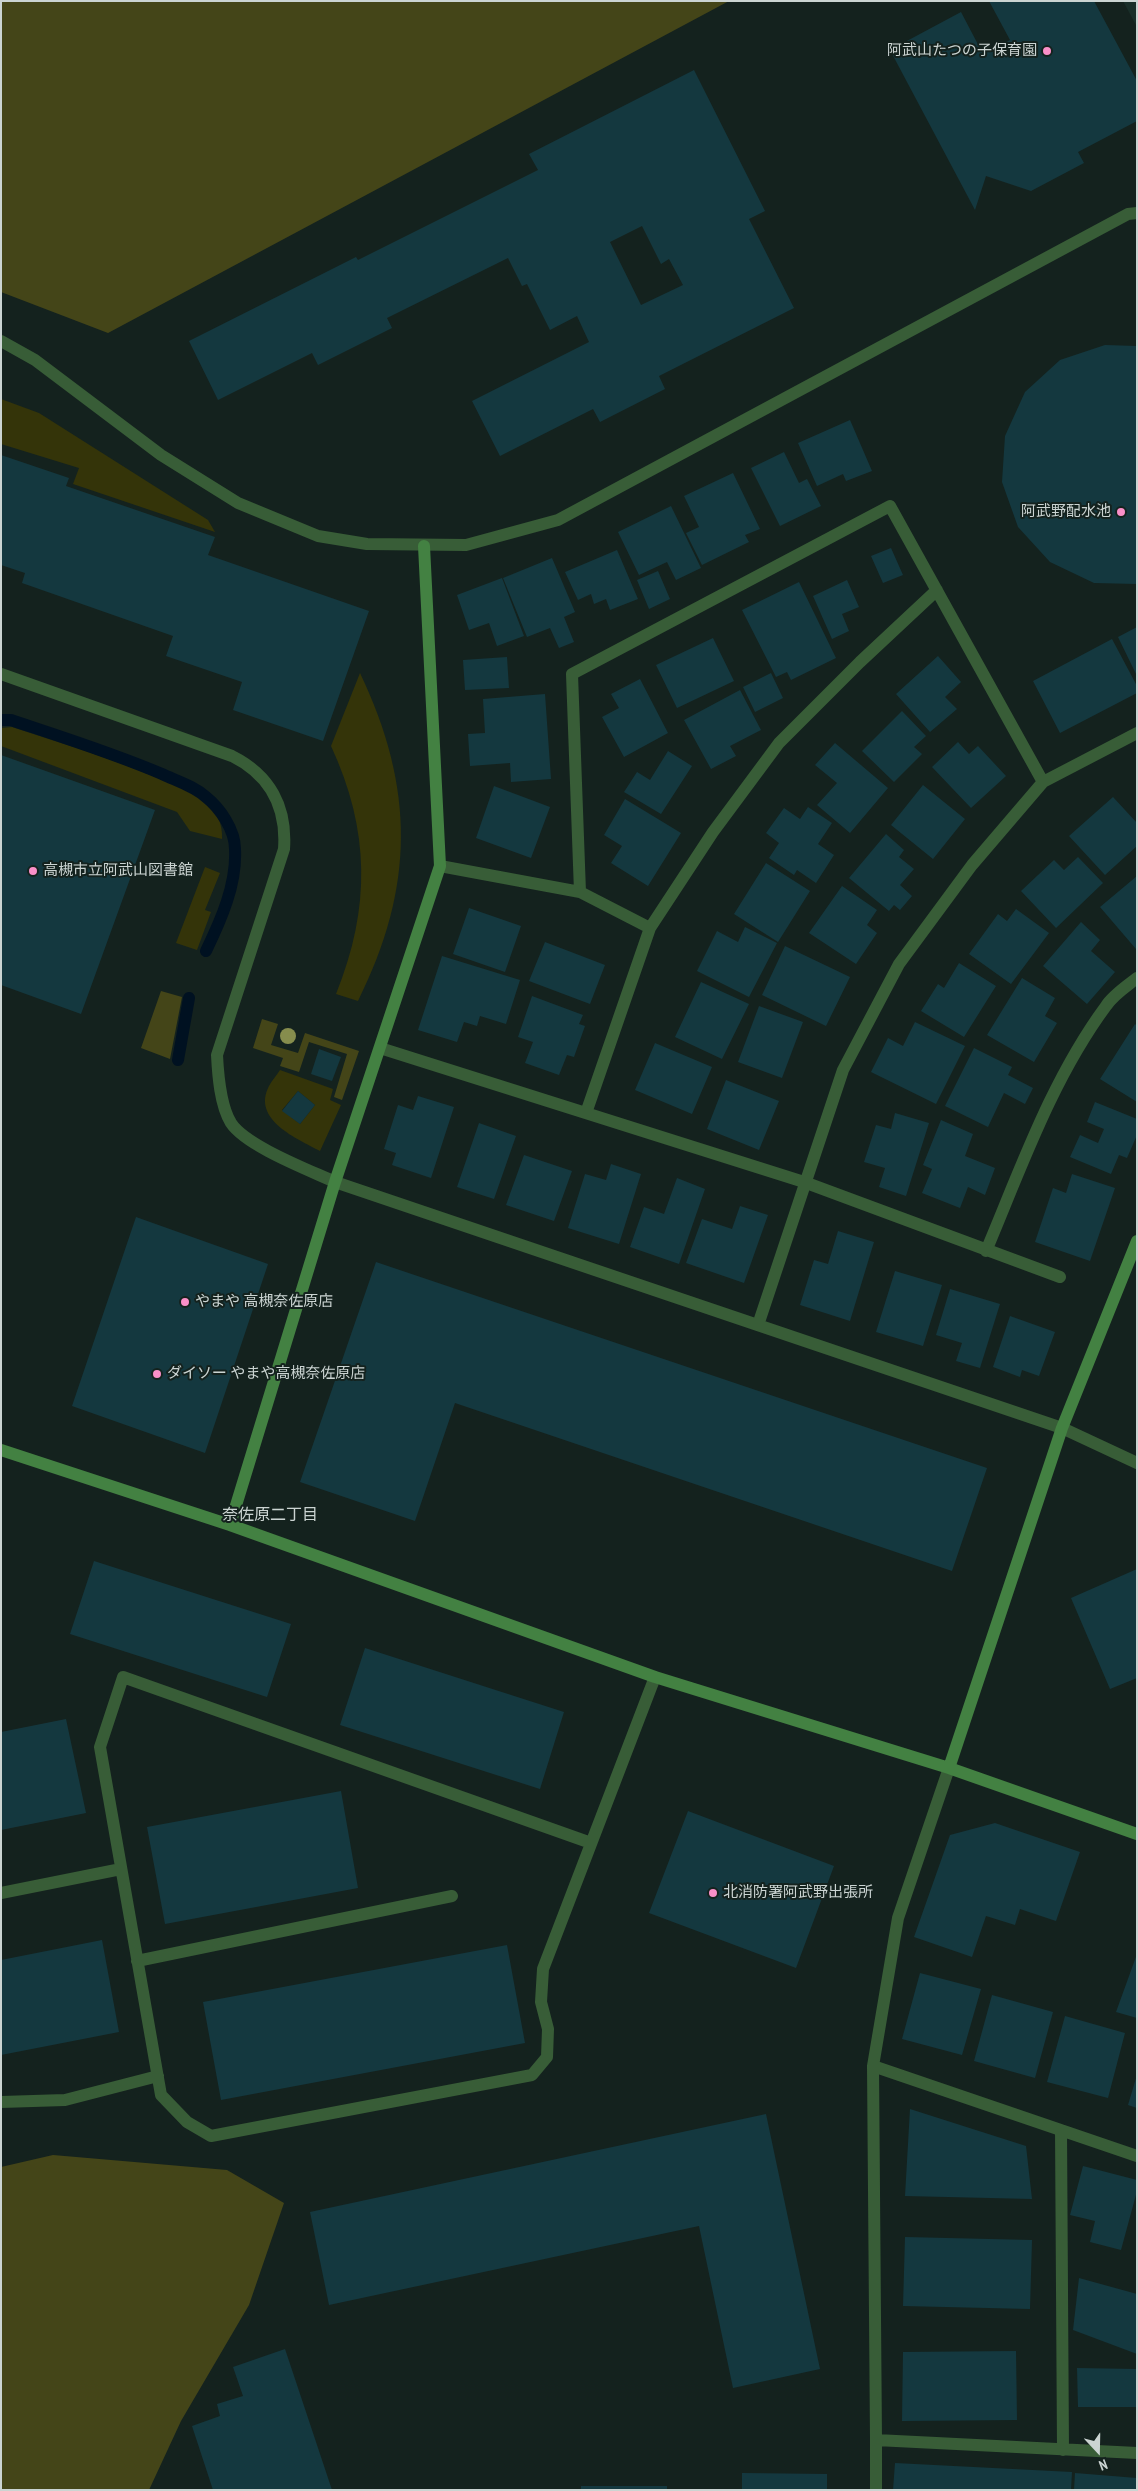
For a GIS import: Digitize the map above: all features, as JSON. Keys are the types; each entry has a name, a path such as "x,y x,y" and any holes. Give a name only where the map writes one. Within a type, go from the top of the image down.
{"street":[{"path":"1,341 35,360 161,455 238,504 318,536 367,544 466,545 558,520 1128,214 1137,213"},
{"path":"580,892 572,674 890,506 1043,782"},
{"path":"230,1525 335,1182 440,866 424,546"},
{"path":"586,1113 650,928 712,832 779,743 860,662 937,590"},
{"path":"1,674 245,762 266,781 280,806 284,820 284,849 218,1055 218,1083 232,1123 248,1137 264,1148 335,1182 1062,1428 1137,1463"},
{"path":"758,1325 804,1182 843,1070 899,964 972,865 1043,782 1137,733"},
{"path":"440,866 580,892 650,928"},
{"path":"986,1251 1040,1122 1069,1065 1107,1004 1137,978"},
{"path":"380,1048 804,1182 1060,1277"},
{"path":"876,2490 872,2066 898,1918 1062,1428 1137,1241"},
{"path":"1,1450 230,1525 655,1677 949,1768 1137,1834"},
{"path":"591,1843 123,1677 100,1747 161,2095 187,2122 211,2136 532,2075 547,2057 548,2029 541,2002 543,1969 655,1677"},
{"path":"1,1893 121,1869"},
{"path":"137,1961 452,1896"},
{"path":"872,2066 1137,2156"},
{"path":"1,2102 65,2100 158,2076"},
{"path":"1061,2130 1063,2450"},
{"path":"876,2440 1137,2454"}],"shaded area":[{"path":"1,1 729,1 108,333 1,292"},
{"path":"1123,1 1137,1 1137,27"},
{"path":"1,399 39,413 208,520 215,532 73,484 79,468 1,444"},
{"path":"360,673 378,715 391,757 399,797 401,837 398,877 390,918 377,959 358,1001 336,994 355,931 360,900 361,869 359,839 353,808 344,777 331,746"},
{"path":"12,727 122,764 193,793 208,804 215,813 220,822 222,839 190,831 177,812 1,746 1,728"},
{"path":"205,867 220,873 205,910 211,912 197,950 176,943"},
{"path":"161,991 182,997 170,1059 141,1048"},
{"path":"262,1019 278,1024 271,1045 298,1053 305,1033 359,1051 342,1100 334,1097 347,1054 309,1042 299,1072 280,1066 283,1058 253,1048"},
{"path":"280,1070 333,1089 330,1100 341,1105 320,1151 300,1141 280,1127 271,1118 266,1109 265,1098 269,1086","holes":["298,1091 315,1105 300,1124 282,1110"]},
{"path":"53,2155 227,2170 284,2203 249,2305 181,2421 149,2490 1,2490 1,2167"}],"building":[{"path":"989,1 1094,1 1137,81 1137,121 1078,152 1084,163 1031,191 986,176 975,210 890,50 961,12 983,54 1010,40"},
{"path":"694,70 765,211 749,219 794,308 659,376 665,389 600,422 593,409 500,456 472,401 589,342 577,316 550,330 527,284 522,286 508,258 387,318 392,328 318,365 312,353 218,400 189,341 356,257 358,260 538,170 529,154","holes":["642,226 661,264 669,259 683,285 641,305 610,242"]},
{"path":"1105,345 1137,346 1137,584 1094,583 1050,562 1018,527 1002,482 1005,436 1025,392 1060,360"},
{"path":"850,420 872,471 846,481 843,474 817,486 798,443"},
{"path":"784,452 799,483 807,479 821,506 780,526 751,468"},
{"path":"1,455 69,478 66,486 215,537 208,555 369,611 323,741 233,710 242,682 166,656 173,636 22,583 25,573 1,565"},
{"path":"733,473 760,529 745,535 749,542 702,565 686,533 699,527 684,496"},
{"path":"671,506 701,568 676,580 667,562 639,575 618,532"},
{"path":"891,548 903,575 883,583 871,556"},
{"path":"617,550 638,599 610,610 606,599 594,604 591,594 578,600 565,572"},
{"path":"552,558 575,612 564,617 574,642 559,648 550,628 527,637 503,578"},
{"path":"658,571 670,599 649,609 637,580"},
{"path":"502,578 524,636 497,646 489,623 469,630 457,595"},
{"path":"847,580 859,607 842,614 849,631 832,639 813,596"},
{"path":"799,582 836,658 791,680 787,672 776,677 742,610"},
{"path":"1137,627 1137,676 1118,637"},
{"path":"713,638 734,681 677,708 656,665"},
{"path":"1112,639 1137,686 1137,693 1060,733 1033,681"},
{"path":"938,656 961,682 945,697 957,709 930,732 896,694"},
{"path":"507,657 509,688 465,690 463,660"},
{"path":"771,673 783,698 755,712 743,687"},
{"path":"640,679 668,733 624,757 602,717 619,708 611,694"},
{"path":"740,690 761,730 730,746 736,756 711,769 684,720"},
{"path":"545,694 551,779 511,782 510,763 470,766 468,734 485,733 483,699"},
{"path":"902,711 926,736 914,747 922,754 894,782 862,751"},
{"path":"958,742 969,754 978,746 1006,776 971,808 932,767"},
{"path":"835,743 888,788 850,833 817,805 837,783 815,765"},
{"path":"668,751 692,766 661,814 624,792 637,772 650,780"},
{"path":"1,755 155,810 81,1014 1,985"},
{"path":"923,785 965,819 933,859 891,825"},
{"path":"494,786 550,807 531,858 476,838"},
{"path":"1113,797 1137,823 1137,846 1105,875 1069,836"},
{"path":"625,799 681,833 648,886 611,863 622,846 604,835"},
{"path":"808,807 832,823 818,844 834,855 816,883 797,870 794,875 769,858 779,843 766,833 784,808 800,819"},
{"path":"886,834 904,850 899,857 914,869 900,885 912,896 900,910 894,905 889,911 849,878"},
{"path":"1078,857 1103,883 1056,928 1021,891 1054,860 1064,870"},
{"path":"766,863 810,891 778,942 734,914"},
{"path":"1137,876 1137,948 1136,949 1100,907"},
{"path":"842,886 877,910 867,925 877,933 856,964 809,933"},
{"path":"469,908 521,926 505,972 453,954"},
{"path":"1016,909 1049,933 1011,984 969,954 998,914 1007,921"},
{"path":"1081,922 1100,940 1091,951 1115,972 1087,1004 1043,966"},
{"path":"745,927 777,943 749,997 697,971 717,931 738,942"},
{"path":"545,942 605,965 590,1004 529,981"},
{"path":"785,946 850,977 826,1026 762,995"},
{"path":"442,956 520,980 506,1024 480,1016 477,1026 464,1022 457,1042 418,1030"},
{"path":"959,963 996,986 964,1037 921,1011 938,984 944,988"},
{"path":"1022,978 1055,998 1045,1016 1057,1023 1034,1062 987,1035"},
{"path":"701,982 749,1004 722,1059 675,1037"},
{"path":"532,996 583,1015 579,1024 585,1026 574,1057 567,1055 559,1075 525,1063 533,1042 518,1037"},
{"path":"759,1006 803,1022 782,1078 738,1062"},
{"path":"915,1022 965,1046 936,1104 871,1072 888,1038 903,1046"},
{"path":"1135,1024 1137,1026 1137,1102 1100,1079"},
{"path":"655,1043 712,1067 692,1114 635,1090"},
{"path":"974,1048 1012,1067 1008,1075 1033,1088 1025,1104 1004,1093 988,1127 945,1106"},
{"path":"319,1049 341,1057 332,1081 311,1074"},
{"path":"726,1080 779,1101 759,1150 707,1129"},
{"path":"298,1091 315,1105 300,1124 282,1111"},
{"path":"418,1096 454,1107 431,1178 392,1165 396,1153 384,1149 398,1105 413,1110"},
{"path":"1095,1102 1137,1119 1137,1135 1127,1158 1119,1155 1111,1174 1070,1157 1080,1135 1098,1143 1104,1129 1087,1122"},
{"path":"895,1113 929,1123 906,1196 879,1187 885,1168 864,1162 876,1125 891,1129"},
{"path":"941,1120 973,1134 965,1156 995,1168 985,1195 968,1187 960,1208 922,1193 932,1169 923,1165"},
{"path":"479,1123 516,1136 494,1199 457,1187"},
{"path":"524,1155 572,1171 554,1221 506,1205"},
{"path":"611,1164 641,1174 619,1244 568,1228 585,1174 606,1180"},
{"path":"1072,1174 1115,1188 1090,1261 1035,1242 1053,1188 1066,1193"},
{"path":"677,1178 705,1189 679,1264 630,1247 644,1207 664,1214"},
{"path":"740,1206 768,1215 744,1283 686,1263 702,1219 732,1229"},
{"path":"136,1217 268,1264 205,1453 72,1406"},
{"path":"838,1231 874,1242 850,1321 800,1305 814,1260 828,1264"},
{"path":"376,1262 987,1468 952,1571 455,1403 415,1521 300,1482"},
{"path":"895,1271 942,1285 923,1346 876,1332"},
{"path":"950,1289 1000,1304 980,1368 956,1361 962,1343 936,1335"},
{"path":"1010,1316 1055,1332 1039,1376 1022,1370 1020,1377 993,1367"},
{"path":"94,1561 291,1624 267,1697 70,1634"},
{"path":"1137,1569 1137,1678 1110,1689 1071,1598"},
{"path":"365,1648 564,1712 540,1789 340,1725"},
{"path":"66,1719 86,1813 1,1830 1,1732"},
{"path":"341,1791 358,1888 165,1924 147,1827"},
{"path":"688,1811 834,1866 796,1968 649,1913"},
{"path":"995,1823 1080,1852 1056,1921 1020,1909 1015,1925 986,1916 972,1957 914,1937 950,1835"},
{"path":"102,1940 119,2032 1,2055 1,1960"},
{"path":"507,1945 525,2043 221,2100 203,2002"},
{"path":"1137,1954 1137,2018 1116,2012"},
{"path":"920,1973 981,1989 962,2055 902,2039"},
{"path":"992,1995 1053,2012 1035,2078 974,2061"},
{"path":"1065,2016 1125,2033 1108,2098 1047,2082"},
{"path":"1137,2075 1137,2108 1128,2105"},
{"path":"910,2109 1026,2146 1032,2199 905,2196"},
{"path":"766,2114 820,2369 733,2388 699,2226 329,2305 310,2212"},
{"path":"1083,2166 1137,2180 1137,2191 1121,2250 1090,2242 1095,2221 1070,2215"},
{"path":"905,2237 1032,2240 1030,2309 903,2306"},
{"path":"1079,2278 1137,2294 1137,2354 1073,2330"},
{"path":"285,2349 332,2490 213,2490 192,2426 220,2416 217,2404 243,2396 233,2367"},
{"path":"1016,2351 1017,2420 902,2421 903,2352"},
{"path":"1077,2368 1137,2369 1137,2407 1078,2407"},
{"path":"895,2463 1072,2472 1071,2490 893,2490"},
{"path":"742,2473 827,2474 827,2490 742,2490"},
{"path":"1075,2473 1137,2478 1137,2490 1074,2490"},
{"path":"581,2486 667,2486 667,2490 581,2490"}],"waterway":[{"path":"1,720 11,720 144,766 196,790 216,807 230,827 234,842 235,862 227,902 206,951"},
{"path":"178,1060 189,998"}],"place":[{"name":"阿武山たつの子保育園","path":"1047,51"},
{"name":"阿武野配水池","path":"1121,512"},
{"name":"高槻市立阿武山図書館","path":"33,871"},
{"name":"やまや 高槻奈佐原店","path":"185,1302"},
{"name":"ダイソー やまや高槻奈佐原店","path":"157,1374"},
{"name":"北消防署阿武野出張所","path":"713,1893"}],"district":[{"name":"奈佐原二丁目","path":"270,1515"}]}
